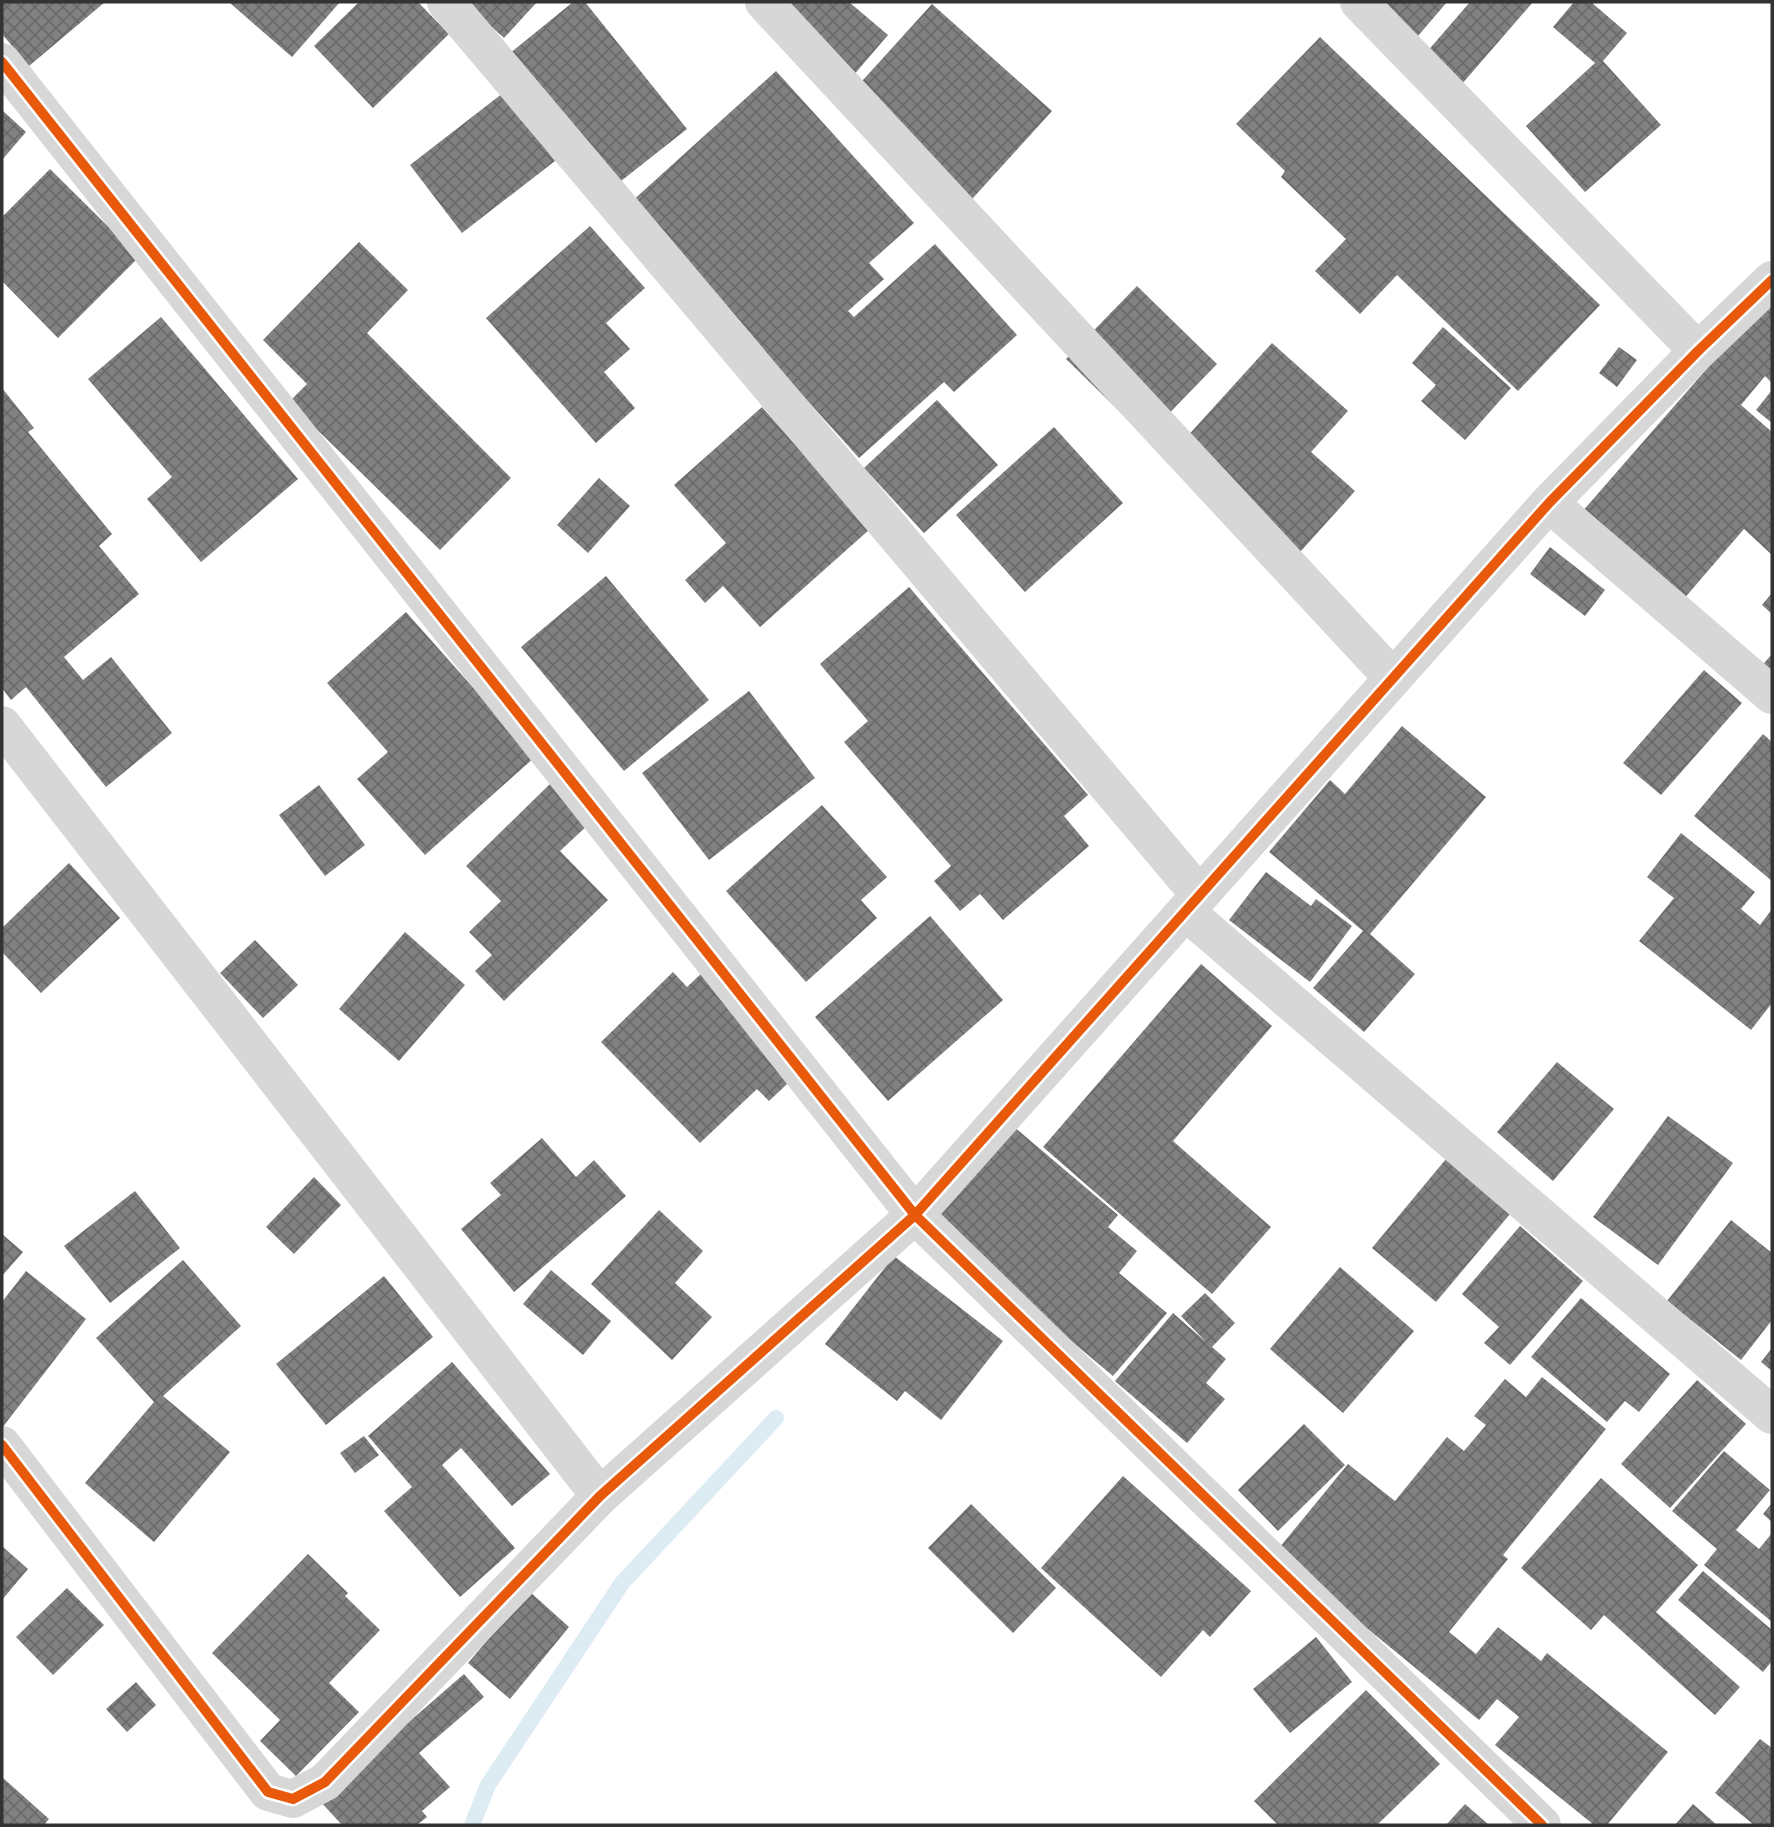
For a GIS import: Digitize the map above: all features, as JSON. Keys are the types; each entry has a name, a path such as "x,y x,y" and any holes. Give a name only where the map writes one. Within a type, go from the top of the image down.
{"street":[{"path":"446,2 1192,903 1772,1415"},
{"path":"764,2 1392,677"},
{"path":"1359,2 1698,351"},
{"path":"2,62 915,1215 1542,1825"},
{"path":"2,1444 268,1792 293,1799 325,1782 600,1496 915,1215 1549,503 1698,351 1772,280"},
{"path":"1549,503 1772,695"},
{"path":"2,725 600,1496"}],"building":[{"path":"2,2 105,2 29,66 2,34"},
{"path":"231,2 340,2 292,57"},
{"path":"359,2 418,2 449,34 373,108 314,46"},
{"path":"464,2 537,2 504,38"},
{"path":"573,2 585,2 687,129 616,185 509,54"},
{"path":"749,2 849,2 888,35 846,84"},
{"path":"1369,2 1447,2 1418,36"},
{"path":"1470,2 1533,2 1455,92 1419,61"},
{"path":"1574,2 1591,2 1627,33 1603,61 1661,125 1585,192 1526,126 1595,63 1553,27"},
{"path":"932,4 1052,111 963,209 843,102"},
{"path":"1320,37 1600,305 1518,391 1397,275 1360,314 1315,271 1346,239 1281,177 1285,171 1236,124"},
{"path":"776,71 914,223 869,263 884,279 848,311 854,317 935,244 1017,335 954,392 944,382 859,458 630,203"},
{"path":"503,93 555,161 462,233 410,165"},
{"path":"2,110 26,132 2,160"},
{"path":"50,169 139,257 58,338 2,281 2,217"},
{"path":"590,226 645,288 606,323 630,349 604,372 635,408 596,443 486,318"},
{"path":"359,242 408,290 367,333 511,478 440,550 289,402 307,384 263,340"},
{"path":"1137,286 1217,364 1146,437 1066,359"},
{"path":"1772,294 1772,383 1765,376 1741,405 1772,432 1772,555 1744,529 1682,601 1581,513"},
{"path":"161,317 298,479 201,562 147,499 172,477 88,379"},
{"path":"1443,327 1511,388 1465,440 1421,401 1436,385 1412,363"},
{"path":"1272,343 1348,411 1311,452 1355,491 1283,571 1174,451"},
{"path":"1619,347 1637,360 1617,387 1599,373"},
{"path":"2,388 34,428 28,432 112,534 99,546 139,594 64,657 83,680 111,657 172,733 106,787 26,687 11,700 2,688"},
{"path":"1772,390 1772,423 1756,410"},
{"path":"937,400 998,465 924,533 864,468"},
{"path":"762,407 870,529 760,627 723,586 705,603 685,580 726,543 674,485"},
{"path":"1054,427 1123,503 1025,592 956,515"},
{"path":"599,478 630,506 588,553 557,525"},
{"path":"1550,547 1605,590 1585,616 1530,574"},
{"path":"606,576 709,700 624,771 521,647"},
{"path":"909,587 1088,795 1064,816 1089,846 1003,920 980,894 960,911 934,881 951,866 844,742 868,721 820,664"},
{"path":"1772,593 1772,614 1762,605"},
{"path":"406,612 535,757 425,855 357,779 388,752 327,683"},
{"path":"1772,654 1772,680 1759,669"},
{"path":"1704,670 1742,703 1661,795 1623,763"},
{"path":"749,691 815,778 709,860 642,773"},
{"path":"1402,726 1486,797 1370,934 1415,974 1364,1032 1313,988 1363,931 1269,852 1330,780 1345,794"},
{"path":"1763,734 1772,742 1772,881 1694,816"},
{"path":"551,783 590,823 560,851 608,900 504,1001 475,971 492,955 469,932 501,901 466,866"},
{"path":"319,785 365,845 325,876 279,815"},
{"path":"822,805 887,877 861,900 877,918 806,982 726,891"},
{"path":"1681,833 1755,892 1741,909 1760,925 1772,909 1772,1003 1751,1030 1639,941 1674,898 1647,877"},
{"path":"69,863 120,918 41,993 2,952 2,928"},
{"path":"1266,872 1311,906 1316,899 1352,926 1310,982 1229,920"},
{"path":"930,916 1003,1000 888,1101 815,1017"},
{"path":"405,932 465,985 399,1061 339,1009"},
{"path":"255,940 298,985 263,1018 220,973"},
{"path":"1201,964 1272,1026 1173,1141 1271,1227 1212,1294 1043,1147"},
{"path":"706,969 803,1069 769,1101 757,1089 700,1143 601,1042 673,972 687,987"},
{"path":"1557,1062 1614,1109 1553,1181 1497,1132"},
{"path":"1668,1116 1733,1163 1658,1265 1593,1217"},
{"path":"1013,1126 1118,1215 1108,1227 1137,1251 1119,1273 1167,1313 1113,1376 931,1223"},
{"path":"542,1138 576,1177 594,1160 626,1196 514,1292 461,1229 501,1195 490,1183"},
{"path":"1446,1159 1510,1214 1436,1302 1372,1248"},
{"path":"314,1177 341,1205 294,1254 266,1227"},
{"path":"135,1191 180,1248 110,1303 64,1246"},
{"path":"659,1210 703,1251 675,1283 712,1317 672,1360 591,1284"},
{"path":"1731,1220 1772,1253 1772,1320 1741,1360 1667,1301"},
{"path":"1520,1226 1583,1281 1510,1365 1484,1343 1499,1327 1462,1294"},
{"path":"2,1234 23,1252 2,1276"},
{"path":"894,1256 1003,1341 941,1420 905,1391 897,1401 825,1344"},
{"path":"183,1260 241,1326 163,1396 230,1452 154,1542 85,1483 154,1402 96,1338"},
{"path":"1340,1267 1414,1331 1343,1413 1270,1349"},
{"path":"551,1270 611,1321 583,1355 523,1304"},
{"path":"26,1271 86,1319 2,1428 2,1302"},
{"path":"384,1276 433,1337 326,1425 276,1364"},
{"path":"1205,1293 1235,1323 1212,1347 1226,1359 1206,1383 1225,1399 1187,1443 1115,1381 1173,1313 1206,1342 1181,1316"},
{"path":"1581,1298 1670,1374 1639,1412 1625,1401 1607,1422 1531,1357"},
{"path":"1772,1348 1772,1371 1761,1362"},
{"path":"452,1362 550,1474 512,1506 461,1448 442,1465 515,1548 460,1597 384,1511 412,1487 368,1436"},
{"path":"1542,1377 1606,1429 1503,1555 1508,1559 1449,1632 1476,1654 1498,1627 1541,1661 1547,1653 1668,1752 1607,1825 1594,1825 1495,1745 1519,1717 1497,1699 1479,1720 1275,1553 1348,1464 1395,1501 1447,1437 1464,1451 1486,1425 1474,1416 1505,1379 1526,1397"},
{"path":"1697,1380 1746,1424 1670,1508 1621,1464"},
{"path":"1304,1424 1345,1465 1278,1531 1238,1490"},
{"path":"364,1436 379,1455 355,1473 340,1453"},
{"path":"1724,1451 1770,1490 1736,1530 1759,1549 1772,1533 1772,1622 1704,1565 1717,1549 1672,1511"},
{"path":"1123,1476 1251,1591 1210,1637 1203,1630 1161,1677 1041,1568"},
{"path":"1601,1478 1698,1565 1656,1612 1740,1687 1715,1715 1604,1615 1591,1630 1521,1568"},
{"path":"1772,1503 1772,1522 1763,1514"},
{"path":"971,1504 1056,1588 1013,1633 928,1548"},
{"path":"2,1546 28,1569 2,1600"},
{"path":"308,1554 348,1593 345,1596 380,1630 329,1683 359,1712 296,1776 260,1741 280,1720 212,1653"},
{"path":"1703,1571 1772,1630 1772,1661 1763,1672 1678,1600"},
{"path":"67,1588 104,1625 53,1675 16,1637"},
{"path":"529,1591 569,1627 510,1699 468,1663"},
{"path":"1316,1637 1352,1682 1290,1733 1253,1689"},
{"path":"464,1674 484,1697 419,1753 450,1787 422,1811 427,1817 417,1825 342,1825 319,1800"},
{"path":"136,1682 156,1705 127,1732 106,1709"},
{"path":"1366,1690 1440,1764 1377,1825 1278,1825 1254,1801"},
{"path":"1760,1739 1772,1748 1772,1825 1754,1825 1715,1793"},
{"path":"2,1777 49,1819 44,1825 2,1825"},
{"path":"1465,1804 1489,1825 1446,1825"},
{"path":"1693,1804 1717,1825 1675,1825"}],"waterway":[{"path":"472,1825 488,1785 622,1583 776,1418"}],"cycle path":[{"path":"2,62 915,1215 1542,1825"},
{"path":"2,1445 268,1792 293,1799 325,1782 600,1496 915,1215 1549,503 1698,351 1772,280"}]}
